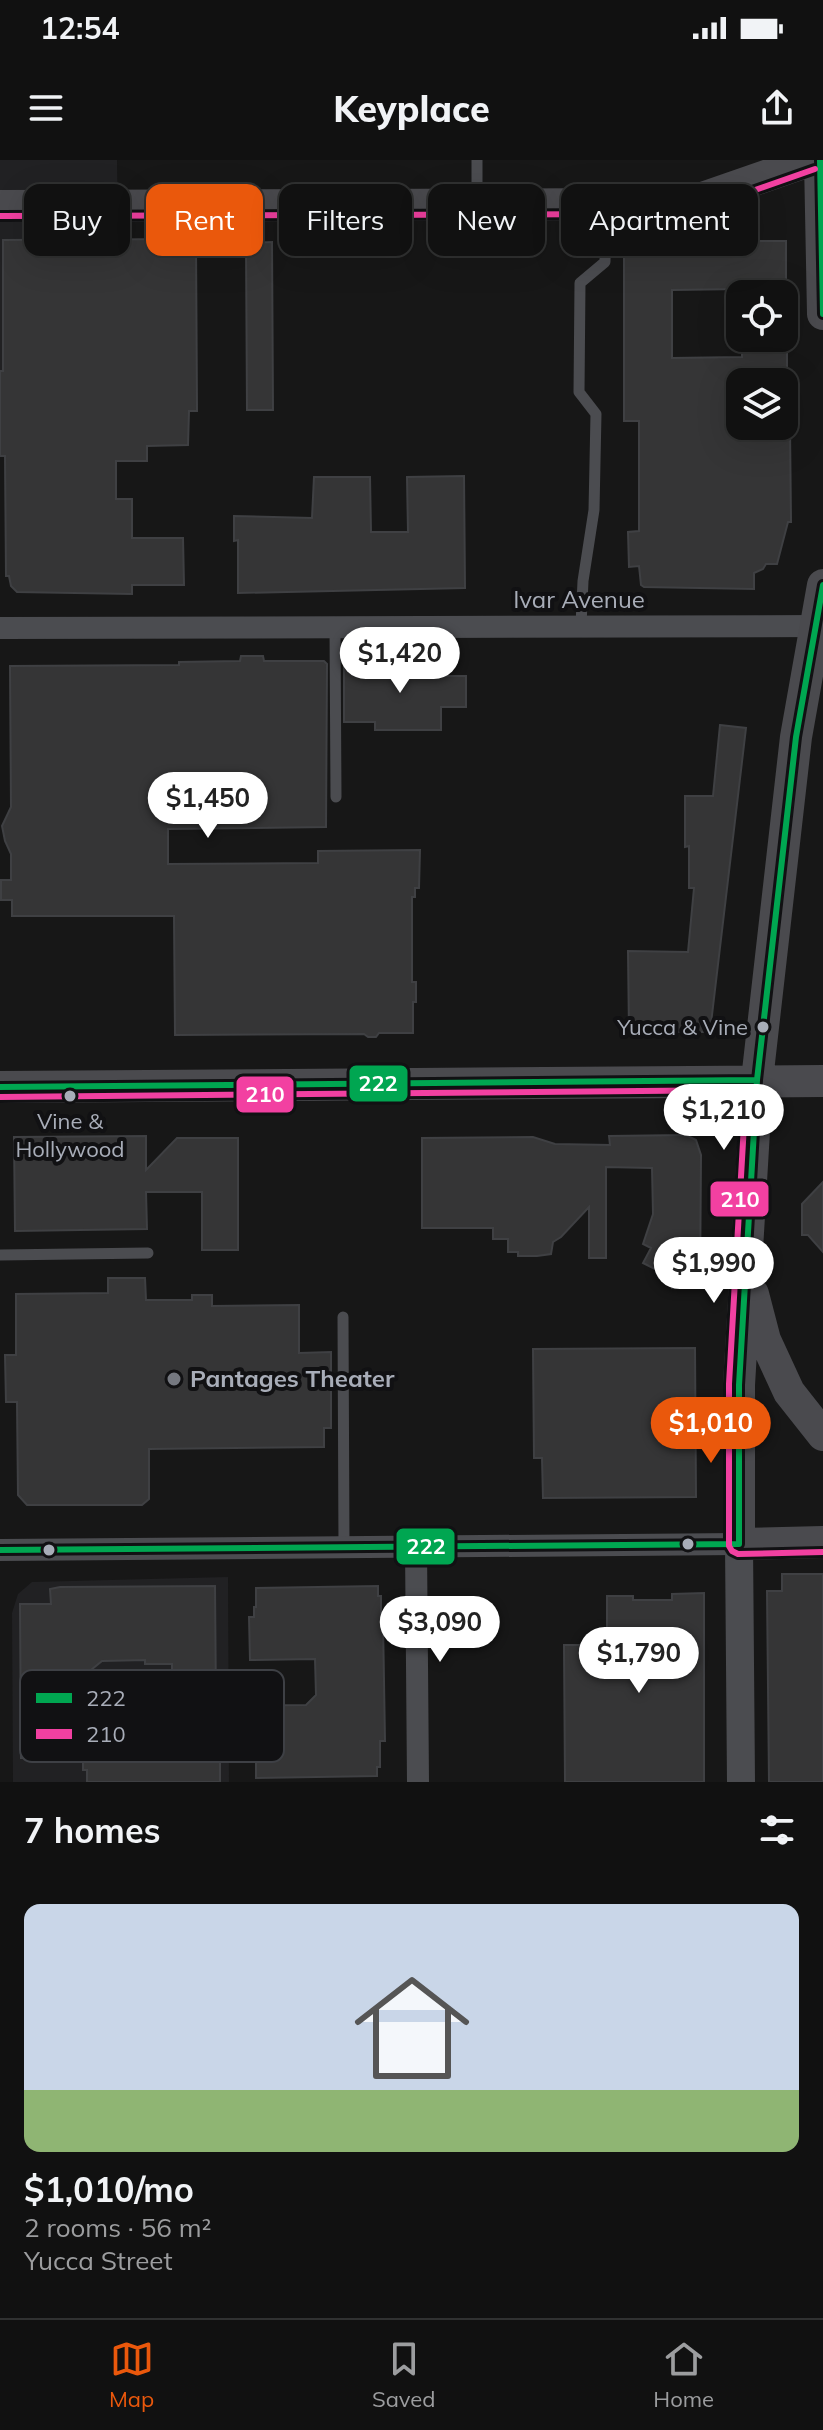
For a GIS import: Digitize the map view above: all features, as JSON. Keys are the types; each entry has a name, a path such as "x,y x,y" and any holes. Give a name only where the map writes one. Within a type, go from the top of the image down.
{"main road":[{"path":"743,184 812,160"},
{"path":"820,160 823,314"},
{"path":"0,206 428,204"},
{"path":"823,585 819,626 796,737 757,1080 739,1385 739,1544 823,1542"},
{"path":"0,1087 823,1081"},
{"path":"747,1228 750,1285 765,1340 789,1392 823,1435"}],"street":[{"name":"Ivar Avenue","path":"0,628 819,626"},
{"path":"0,1550 739,1544 741,1782"},
{"path":"416,1547 418,1782"}],"lane":[{"path":"477,160 477,184"},
{"path":"581,625 583,581 594,510 596,414 579,392 580,283 605,262 605,256"},
{"path":"335,627 336,797"},
{"path":"0,1255 148,1253"},
{"path":"343,1317 344,1548"}],"shaded area":[{"path":"0,160 117,160 117,184 24,184 24,256 118,256 120,371 0,372"},
{"path":"228,1577 228,1670 20,1670 20,1762 229,1762 229,1782 13,1782 12,1613 18,1594 32,1582"}],"building":[{"path":"130,239 146,239 146,256 196,256 197,411 189,411 188,445 147,446 147,461 116,461 116,499 132,499 132,538 183,538 184,585 132,585 132,594 17,592 11,586 9,576 6,576 5,456 0,456 3,240 24,240 24,256 130,256"},
{"path":"758,241 786,241 786,280 726,280 726,289 672,290 672,358 742,357 742,352 787,352 787,368 726,368 726,440 790,440 791,522 788,522 777,564 766,564 754,573 754,589 641,585 639,566 629,567 628,532 639,531 639,421 624,421 624,256 758,256"},
{"path":"263,242 272,242 273,410 247,410 246,256 263,256"},
{"path":"464,476 465,588 238,593 238,540 234,541 234,516 312,518 314,477 370,477 371,532 408,532 407,477"},
{"path":"241,656 263,656 264,661 324,661 327,664 326,827 168,829 168,864 318,863 318,851 420,850 419,888 415,888 415,897 412,897 412,982 416,982 413,1033 379,1033 376,1037 364,1034 175,1035 174,916 12,916 12,900 1,900 1,880 11,880 11,854 2,826 11,807 10,666 179,665 179,662 240,661"},
{"path":"344,664 440,664 440,676 466,676 466,707 441,707 441,730 375,730 375,722 344,722"},
{"path":"720,725 746,728 710,1032 629,1032 628,951 688,952 694,888 689,888 685,796 713,796"},
{"path":"686,1135 696,1140 701,1155 700,1288 672,1288 672,1278 659,1278 659,1271 643,1263 651,1248 643,1244 653,1214 652,1168 606,1167 606,1258 589,1258 589,1207 553,1242 551,1254 537,1256 518,1256 518,1252 508,1252 508,1239 493,1239 493,1228 422,1228 422,1138 533,1137 555,1144 610,1145 609,1136"},
{"path":"146,1136 146,1170 177,1138 238,1138 238,1250 202,1250 202,1192 146,1192 147,1229 15,1231 14,1137"},
{"path":"823,1182 823,1252 808,1235 802,1235 802,1204"},
{"name":"Pantages Theater","path":"108,1278 145,1278 146,1300 192,1300 192,1295 212,1295 212,1306 299,1305 299,1353 331,1352 331,1428 324,1428 324,1447 149,1449 149,1499 142,1505 27,1505 18,1495 17,1402 6,1402 5,1355 16,1355 16,1294 108,1293"},
{"path":"695,1348 696,1497 543,1498 542,1458 534,1458 533,1349"},
{"path":"782,1574 823,1574 823,1782 769,1782 767,1591 782,1591"},
{"path":"215,1586 216,1670 172,1670 172,1664 145,1664 145,1660 102,1661 91,1670 20,1670 20,1604 51,1604 50,1589"},
{"path":"378,1586 383,1621 385,1741 380,1741 377,1776 256,1778 256,1762 284,1762 284,1705 306,1705 316,1695 315,1659 250,1660 249,1617 254,1617 256,1588"},
{"path":"704,1593 704,1782 565,1782 564,1645 607,1645 607,1596 672,1600 672,1594"},
{"path":"83,1762 220,1762 220,1782 87,1782 87,1770 83,1770"}],"transit line":[{"name":"222","path":"820,160 823,314"},
{"name":"210","path":"0,216 635,214 704,208 815,169"},
{"name":"222","path":"0,1550 739,1544 739,1385 757,1080 796,737 823,585"},
{"name":"222","path":"0,1087 757,1080"},
{"name":"210","path":"0,1097 746,1090 729,1384 729,1546 738,1554 823,1552"}],"place":[{"name":"Yucca & Vine","path":"763,1027"},
{"name":"Vine & Hollywood","path":"70,1096"},
{"name":"Pantages Theater","path":"174,1379"}]}
